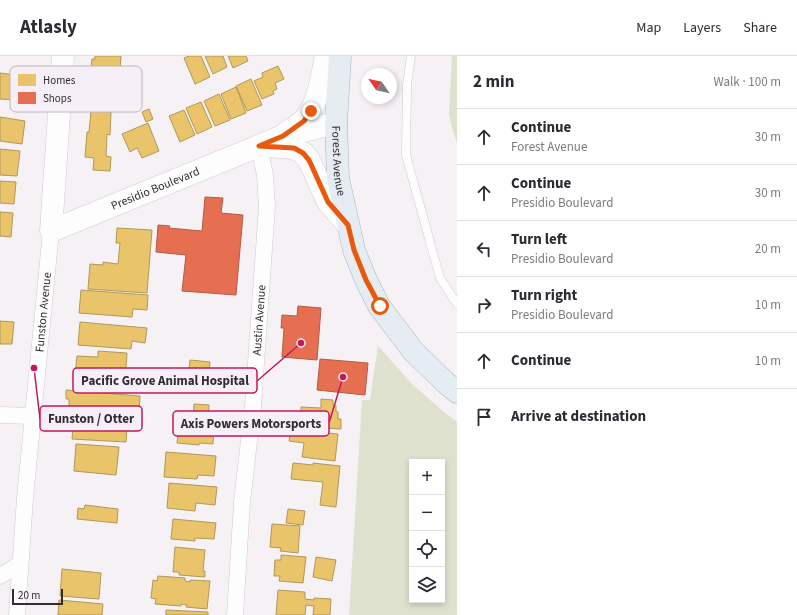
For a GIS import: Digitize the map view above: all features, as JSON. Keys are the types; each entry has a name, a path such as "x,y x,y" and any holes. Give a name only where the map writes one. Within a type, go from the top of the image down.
{"main road":[{"name":"Forest Avenue","path":"340,56 336,123 338,178 354,250 366,280 380,306 413,351 457,392"}],"street":[{"name":"Funston Avenue","path":"62,66 63,56"},
{"path":"283,136 304,121 311,111 319,87 326,56"},
{"name":"Funston Avenue","path":"17,615 25,498 51,230 59,112"},
{"name":"Presidio Boulevard","path":"51,230 283,136 336,123"},
{"name":"Presidio Boulevard","path":"259,146 294,148 303,153 309,160 328,202 348,225"},
{"name":"Austin Avenue","path":"236,615 242,502 253,406 267,206 265,175 259,146"},
{"path":"0,415 33,416"},
{"path":"0,576 20,564"}],"lane":[{"path":"411,56 407,85 406,155 440,278 457,304"}],"green space":[{"path":"452,56 457,56 457,143 449,115"},
{"path":"378,346 412,384 457,422 457,615 349,615 362,400 370,400"}],"building: Homes":[{"path":"95,56 121,56 120,66 91,66 92,59 95,59"},
{"path":"189,56 201,56 210,77 195,84 184,58"},
{"path":"205,56 223,56 227,67 213,74"},
{"path":"228,56 246,56 248,61 233,68"},
{"path":"278,66 284,79 275,83 277,89 273,91 274,94 262,99 254,81 263,77 262,73"},
{"path":"0,73 10,74 10,100 0,99"},
{"path":"251,79 262,105 247,111 236,86"},
{"path":"236,87 246,113 231,119 221,94"},
{"path":"219,94 230,120 215,126 204,101"},
{"path":"201,102 212,127 197,134 186,108"},
{"path":"149,109 153,119 146,122 142,112"},
{"path":"184,110 195,135 180,142 169,116"},
{"path":"91,112 111,112 110,135 107,134 106,156 111,157 110,171 93,170 94,158 85,157 87,132 89,132"},
{"path":"0,117 25,121 22,144 0,141"},
{"path":"148,123 159,151 142,158 137,148 130,152 122,134"},
{"path":"0,149 20,151 17,176 0,175"},
{"path":"0,181 16,182 14,204 0,203"},
{"path":"0,212 13,213 11,237 0,236"},
{"path":"117,228 152,230 147,293 88,289 90,264 103,265 103,262 118,264 120,243 116,243"},
{"path":"81,290 148,295 147,310 133,309 132,317 79,313"},
{"path":"0,321 14,322 12,344 0,344"},
{"path":"80,322 147,328 145,343 132,341 131,349 78,345"},
{"path":"98,351 127,353 125,383 94,381 95,376 75,375 77,356 98,357"},
{"path":"190,360 210,362 209,373 227,374 225,390 187,387"},
{"path":"66,390 140,396 139,413 120,412 120,410 107,409 107,411 69,407 69,399 66,399"},
{"path":"321,399 333,400 333,405 336,406 336,412 338,412 338,419 341,419 341,429 322,428 322,419 301,417 301,407 321,408"},
{"path":"194,404 209,405 208,423 193,422"},
{"path":"74,414 124,418 124,424 127,424 126,442 72,439"},
{"path":"194,425 214,427 213,444 199,443 199,445 177,443 179,427 193,428"},
{"path":"291,429 338,434 335,461 302,457 304,443 289,441"},
{"path":"76,444 119,447 116,475 74,471"},
{"path":"166,452 216,456 214,476 198,475 197,479 164,477"},
{"path":"293,463 313,465 313,463 340,466 336,507 320,505 323,482 291,479"},
{"path":"169,483 217,487 215,505 196,503 195,511 167,508"},
{"path":"85,505 118,509 117,523 77,519 78,508 84,509"},
{"path":"288,509 305,511 303,525 286,523"},
{"path":"173,519 216,523 214,539 195,538 195,541 171,539"},
{"path":"272,524 300,526 298,553 280,551 281,548 270,547"},
{"path":"175,547 205,550 203,571 205,571 205,577 179,575 179,572 173,572"},
{"path":"281,555 306,557 303,583 279,581 280,576 274,576 275,560 281,560"},
{"path":"316,557 336,560 332,581 313,577"},
{"path":"62,569 101,573 99,599 60,596"},
{"path":"158,576 185,578 185,581 190,582 190,580 210,581 207,609 186,607 187,605 181,604 181,606 155,604 156,599 151,598 153,580 157,581"},
{"path":"278,590 305,592 305,599 331,599 330,615 313,615 314,606 306,605 305,615 276,615"},
{"path":"59,600 103,604 102,615 58,615"},
{"path":"166,610 208,612 208,615 166,615"}],"building: Shops":[{"path":"205,197 223,198 221,213 243,215 236,295 182,291 186,255 156,252 158,225 170,226 169,228 202,231"},
{"path":"298,306 321,308 317,360 282,357 284,328 281,328 282,315 297,316"},
{"path":"320,359 368,363 365,395 317,390"}],"place":[{"name":"Pacific Grove Animal Hospital","path":"301,343"},
{"name":"Funston / Otter","path":"34,368"},
{"name":"Axis Powers Motorsports","path":"343,377"}],"route":[{"path":"311,111 304,121 283,136 259,146 294,148 303,153 309,160 328,202 348,225 354,250 366,280 380,306"}]}
